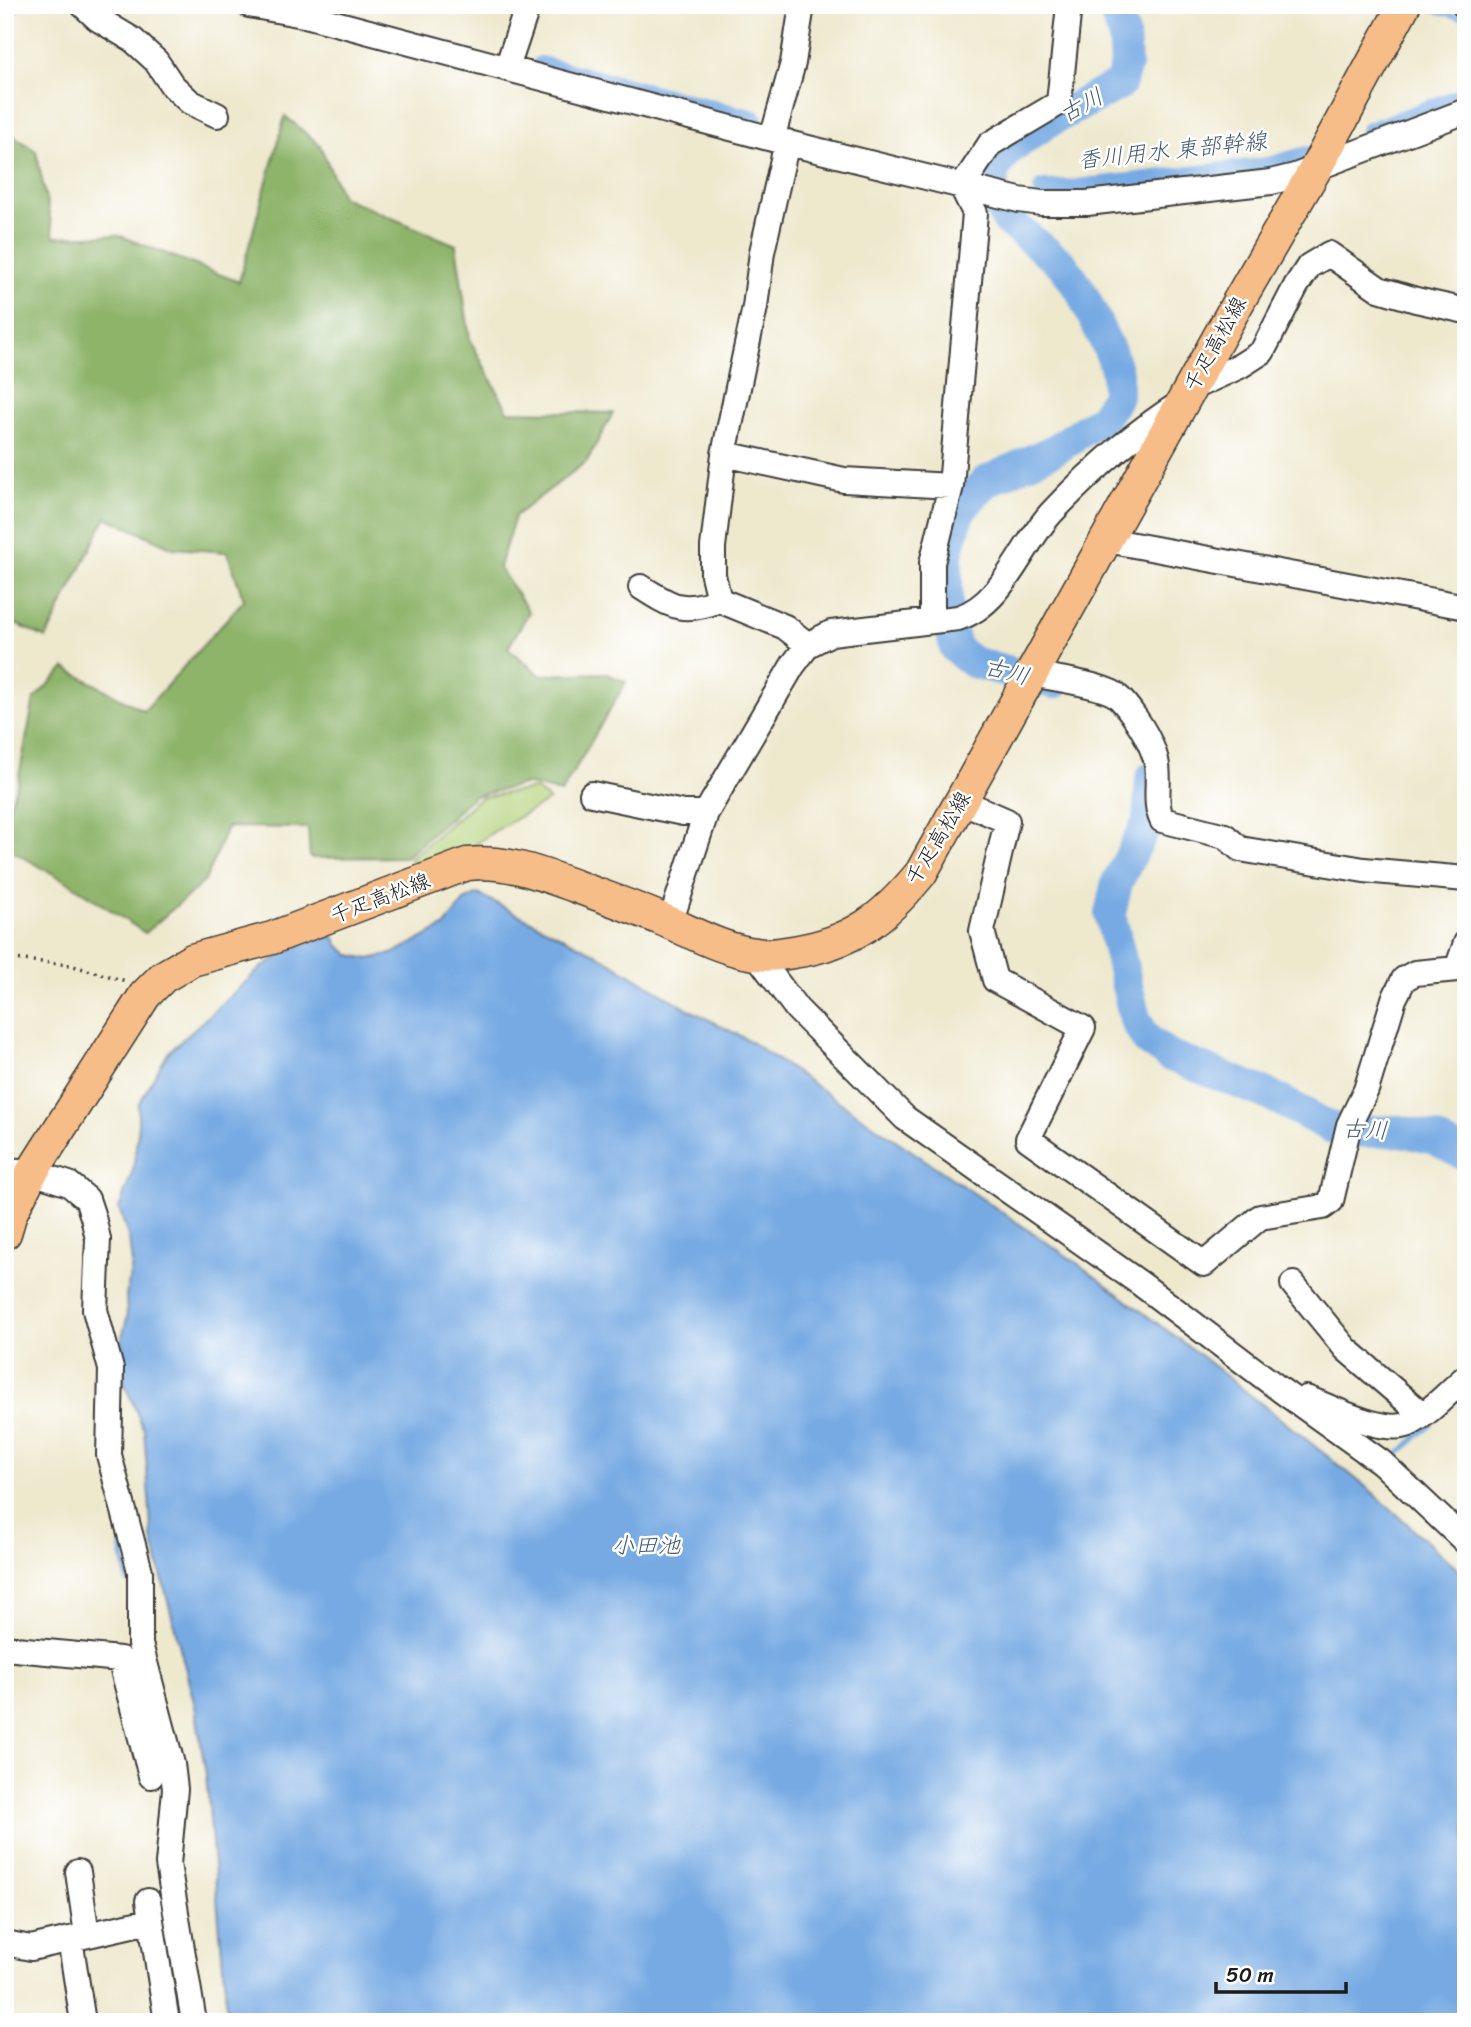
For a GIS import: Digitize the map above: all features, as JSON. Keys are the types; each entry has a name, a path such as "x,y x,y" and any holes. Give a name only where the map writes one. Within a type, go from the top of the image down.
{"main road":[{"name":"千疋高松線","path":"5,1233 18,1171 145,995 163,977 192,960 272,938 467,864 499,863 542,874 670,923 713,943 756,954 818,948 861,931 897,902 921,873 1316,168 1404,5"}],"street":[{"path":"83,5 98,19 133,40 156,61 172,85 190,102 217,116"},
{"path":"249,5 309,16 970,189 1019,200 1059,204 1119,201 1271,182 1296,176 1466,111"},
{"path":"507,68 528,5"},
{"path":"719,600 713,575 713,547 724,454 755,307 802,5"},
{"path":"944,620 932,563 951,486 975,214 970,189 990,144 1059,103 1069,5"},
{"path":"670,923 706,813 793,665 808,645 831,633 944,620 972,614 997,589 1051,512 1133,436 1187,394 1262,352 1296,286 1310,266 1329,254 1380,289 1416,300 1466,310"},
{"path":"724,454 844,480 951,486"},
{"path":"1107,540 1466,607"},
{"path":"641,587 669,605 681,608 701,607 719,600 785,627 808,645"},
{"path":"1027,681 1102,689 1116,695 1145,733 1156,760 1159,784 1157,809 1162,820 1225,836 1240,849 1364,870 1466,879"},
{"path":"592,794 683,813 706,813"},
{"path":"961,801 1007,821 982,931 995,980 1083,1028 1028,1139 1204,1264 1260,1217 1323,1207 1331,1201 1346,1135 1366,1090 1394,999 1404,979 1415,973 1461,970 1466,943"},
{"path":"756,954 797,1009 905,1118 1141,1284 1381,1462 1466,1542"},
{"path":"18,1171 69,1184 87,1199 96,1228 95,1310 111,1369 109,1455 140,1571 140,1644 172,1764 175,1788 168,1864 194,2022"},
{"path":"1293,1284 1346,1349 1423,1415"},
{"path":"1282,1391 1383,1427 1399,1428 1423,1415 1466,1377"},
{"path":"5,1648 120,1659 151,1776"},
{"path":"78,1872 78,1937 83,2022"},
{"path":"5,1943 31,1948 78,1937 148,1911 167,2022"}],"path":[{"path":"5,958 70,965 122,981 155,985"}],"green space":[{"path":"285,116 320,145 342,197 456,245 470,340 508,411 613,413 587,461 515,516 499,567 529,612 508,648 540,675 605,673 626,682 561,793 527,784 474,796 406,857 310,858 308,828 227,827 205,881 145,933 73,885 5,847 5,818 18,781 34,699 65,668 144,711 244,600 227,552 173,548 106,517 46,638 5,619 5,130 36,151 54,237 118,235 239,282"},
{"path":"535,789 549,800 493,832 447,865 419,876 410,859 481,797"}],"water":[{"name":"小田池","path":"478,894 598,955 688,1009 748,1040 1077,1263 1201,1356 1370,1490 1466,1577 1466,2022 228,2022 206,1775 195,1706 152,1539 144,1430 124,1382 122,1337 127,1318 126,1296 132,1264 129,1239 119,1208 133,1170 138,1105 168,1053 262,967 301,944 334,936 338,945 350,955 369,959 392,954 444,927 464,901"}],"waterway":[{"name":"古川","path":"1054,683 972,662 955,648 947,609 947,555 959,512 985,482 1056,449 1104,417 1117,396 1117,373 1112,356 1081,291 1063,265 1008,221 992,197 993,171 1007,151 1048,122 1120,84 1126,65 1124,34 1111,5"},
{"path":"1418,5 1466,19"},
{"name":"香川用水 東部幹線","path":"541,65 754,119"},
{"name":"香川用水 東部幹線","path":"1369,131 1466,95"},
{"name":"香川用水 東部幹線","path":"1042,189 1076,188 1269,166 1307,155"},
{"name":"古川","path":"1151,778 1148,822 1117,882 1110,914 1135,1019 1147,1040 1168,1055 1272,1096 1330,1127 1357,1132 1401,1131 1435,1139 1466,1156"},
{"path":"1392,1460 1431,1424"},
{"path":"121,1546 128,1581"}]}
